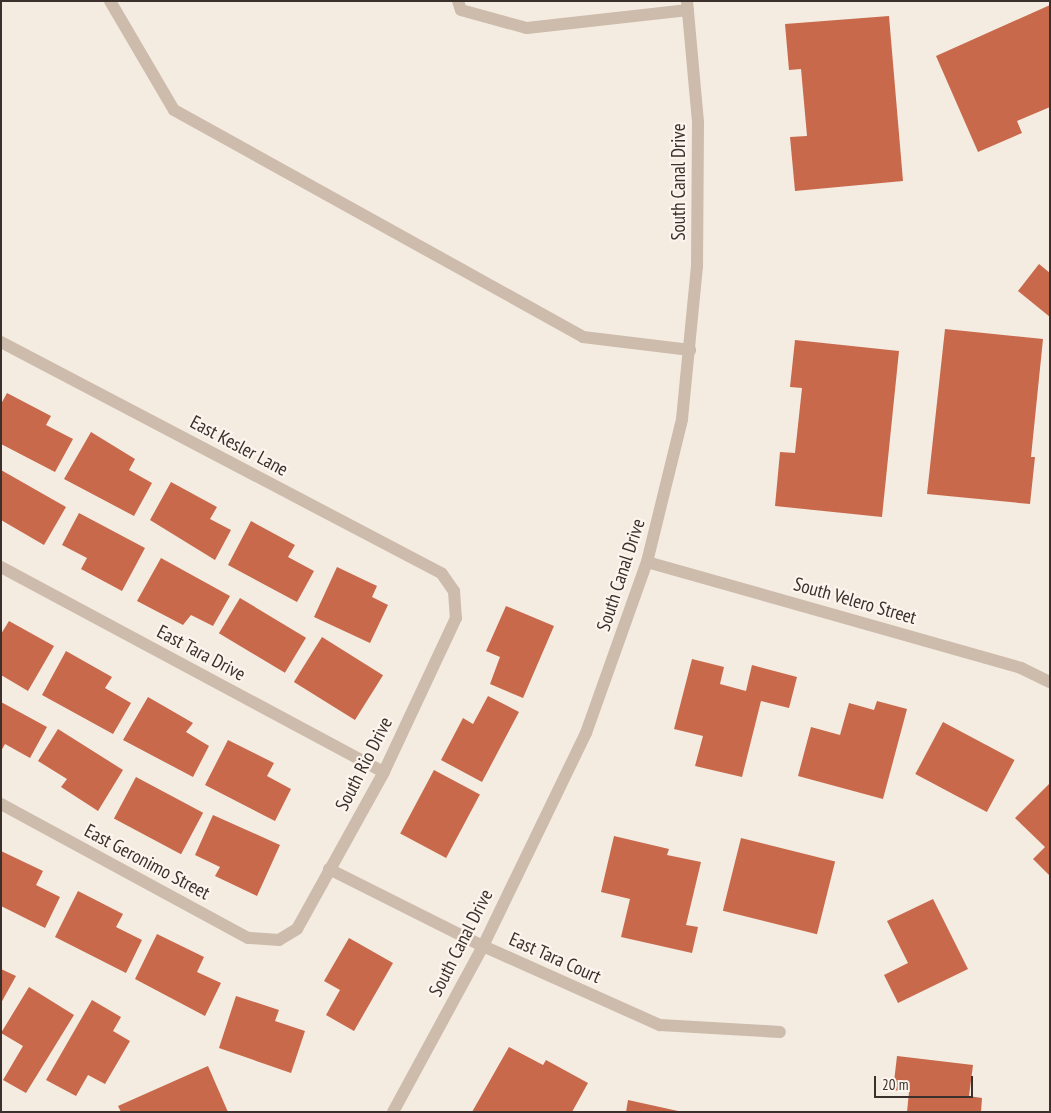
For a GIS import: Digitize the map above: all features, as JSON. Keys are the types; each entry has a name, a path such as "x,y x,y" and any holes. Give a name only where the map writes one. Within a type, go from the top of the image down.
{"street":[{"path":"110,1 174,110 583,337 690,350"},
{"path":"458,1 461,10 527,28 688,6"},
{"name":"South Canal Drive","path":"393,1112 483,946 586,733 648,562 682,418 690,350 699,196 688,6"},
{"name":"East Kesler Lane","path":"1,342 442,574 454,591"},
{"name":"South Velero Street","path":"648,562 1021,668 1050,682"},
{"name":"East Tara Drive","path":"1,567 384,772"},
{"name":"South Rio Drive","path":"279,940 297,929 384,772 456,618 454,591"},
{"name":"East Geronimo Street","path":"1,804 248,938 279,940"},
{"name":"East Tara Court","path":"329,869 483,946 660,1025 780,1032"}],"building":[{"path":"1050,5 1050,107 1017,121 1022,133 978,152 936,56"},
{"path":"889,16 903,181 795,191 790,137 807,136 801,69 789,70 785,24"},
{"path":"1039,264 1050,273 1050,317 1018,291"},
{"path":"945,329 1043,339 1031,457 1035,457 1030,504 927,494"},
{"path":"795,340 899,351 882,517 775,506 780,452 795,453 802,388 790,387"},
{"path":"7,393 51,416 46,425 73,439 55,472 1,444 1,404"},
{"path":"91,432 135,459 129,470 152,483 134,516 64,479"},
{"path":"1,470 66,507 44,545 1,520"},
{"path":"171,482 217,507 210,519 231,530 215,560 150,520"},
{"path":"79,513 145,548 122,591 81,569 87,558 62,545"},
{"path":"251,521 295,545 288,557 314,571 297,602 228,565"},
{"path":"161,558 230,596 213,626 191,615 183,625 137,601"},
{"path":"337,567 377,586 372,597 388,605 370,643 314,617"},
{"path":"240,598 306,638 285,673 219,633"},
{"path":"506,606 554,626 523,698 490,684 500,657 486,651"},
{"path":"9,621 54,646 28,691 1,675 1,634"},
{"path":"322,637 383,675 355,720 294,682"},
{"path":"66,651 112,677 105,688 131,703 113,734 42,695"},
{"path":"692,659 724,667 720,684 746,691 752,665 797,677 789,708 761,701 742,777 695,766 703,736 674,729"},
{"path":"488,696 519,712 482,782 441,760 463,718 473,724"},
{"path":"148,697 193,723 186,732 209,746 193,777 123,740"},
{"path":"877,701 907,709 883,799 798,776 811,727 840,735 849,703 874,710"},
{"path":"1,702 47,727 30,758 5,744 1,751"},
{"path":"943,722 1015,760 987,812 915,774"},
{"path":"58,729 123,770 98,811 61,787 67,779 38,761"},
{"path":"228,740 274,763 267,776 291,789 275,821 205,785"},
{"path":"434,770 480,794 446,858 400,834"},
{"path":"136,777 203,813 181,854 114,818"},
{"path":"1050,783 1050,876 1033,859 1045,847 1015,818"},
{"path":"213,815 280,845 257,896 215,876 220,867 195,855"},
{"path":"614,836 669,849 667,855 701,862 686,925 698,927 692,953 621,937 630,899 601,892"},
{"path":"741,838 835,861 817,934 723,911"},
{"path":"1,851 43,871 36,885 60,897 45,928 1,906"},
{"path":"78,891 123,914 116,927 142,940 126,973 55,937"},
{"path":"933,899 968,969 898,1003 884,975 908,963 887,921"},
{"path":"157,934 204,957 197,972 221,983 205,1016 135,979"},
{"path":"349,938 393,963 354,1031 326,1015 340,990 324,981"},
{"path":"1,969 16,976 1,1003"},
{"path":"29,987 74,1015 26,1093 3,1080 23,1046 1,1033"},
{"path":"236,996 279,1010 275,1021 305,1031 291,1073 219,1048"},
{"path":"92,1000 121,1017 113,1031 130,1041 105,1084 88,1075 76,1096 46,1080"},
{"path":"509,1047 543,1065 546,1060 588,1083 572,1112 472,1112"},
{"path":"897,1056 973,1065 969,1096 982,1098 981,1112 907,1112 909,1092 893,1090"},
{"path":"208,1066 228,1112 121,1112 118,1106"},
{"path":"628,1100 678,1111 678,1112 626,1112"}]}
